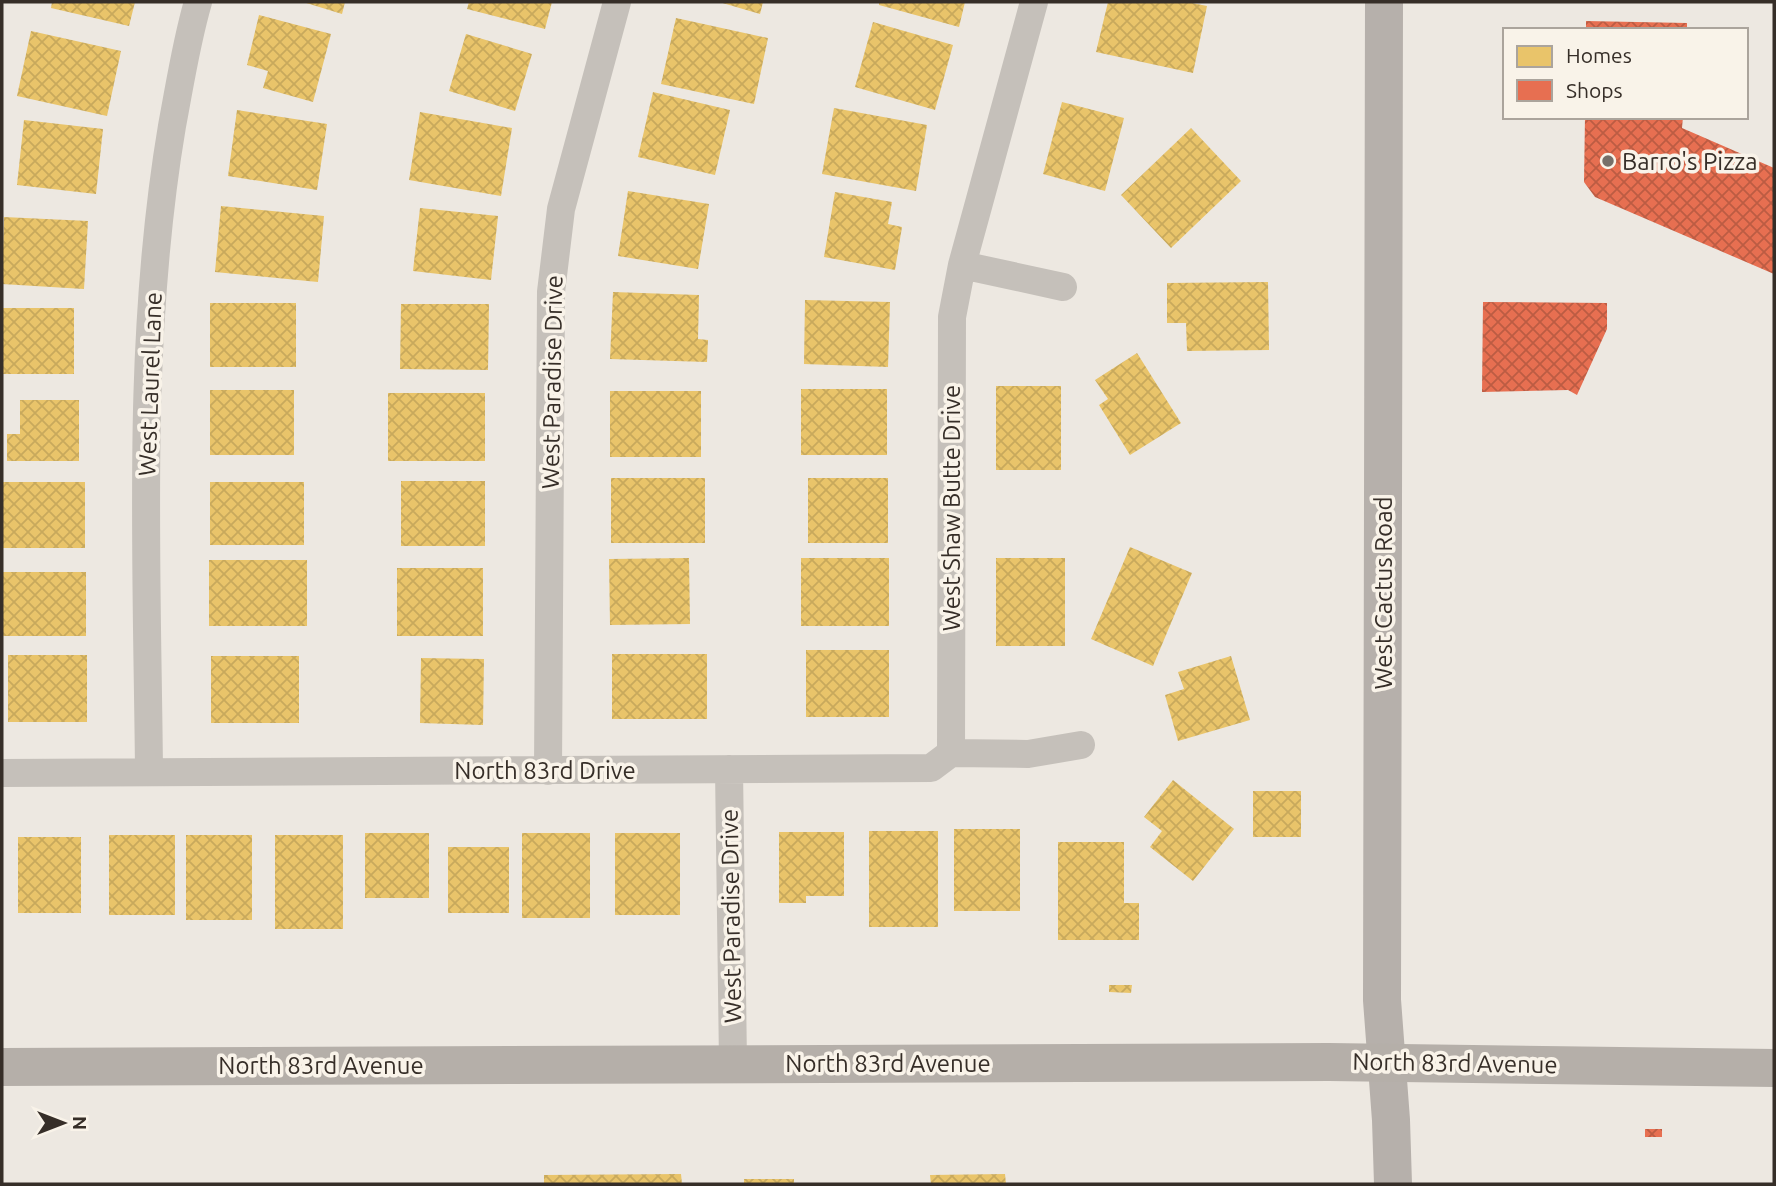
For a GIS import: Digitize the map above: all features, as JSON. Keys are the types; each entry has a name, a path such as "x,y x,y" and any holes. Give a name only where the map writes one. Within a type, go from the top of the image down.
{"main road":[{"name":"West Cactus Road","path":"1384,2 1382,1000 1393,1184"},
{"name":"North 83rd Avenue","path":"2,1067 1387,1062 1774,1068"}],"street":[{"name":"West Laurel Lane","path":"149,771 146,454 150,309 164,176 188,33 198,2"},
{"name":"West Paradise Drive","path":"548,771 551,292 561,209 617,2"},
{"name":"West Shaw Butte Drive","path":"950,753 952,317 962,264 1034,2"},
{"path":"962,264 1063,287"},
{"name":"North 83rd Drive","path":"2,773 931,768 950,753 1028,754 1082,745"},
{"name":"West Paradise Drive","path":"729,769 733,1063"}],"building: Homes":[{"path":"52,2 135,2 129,26 51,8"},
{"path":"303,2 345,2 342,14"},
{"path":"469,2 552,2 545,29 467,9"},
{"path":"719,2 763,2 760,14"},
{"path":"879,2 965,2 959,27 879,5"},
{"path":"1108,2 1187,2 1207,6 1193,73 1096,52"},
{"path":"259,15 331,34 313,102 263,88 268,71 247,65"},
{"path":"676,18 768,38 754,104 661,84"},
{"path":"873,22 953,45 935,110 855,87"},
{"path":"31,31 121,51 107,116 17,96"},
{"path":"466,34 532,54 515,111 449,91"},
{"path":"653,92 730,110 715,175 638,157"},
{"path":"1062,102 1124,118 1105,191 1043,174"},
{"path":"834,108 927,125 916,191 822,174"},
{"path":"237,110 327,124 317,190 228,176"},
{"path":"420,112 512,128 501,196 409,180"},
{"path":"24,120 103,129 96,194 17,185"},
{"path":"1191,128 1241,181 1171,248 1121,195"},
{"path":"628,191 709,204 698,269 618,256"},
{"path":"835,192 892,202 888,224 902,227 895,270 824,257"},
{"path":"221,206 324,216 318,282 215,272"},
{"path":"420,208 498,216 491,280 413,271"},
{"path":"4,217 88,221 84,289 2,284"},
{"path":"1268,282 1269,350 1187,351 1186,323 1167,323 1167,283"},
{"path":"613,292 699,295 698,339 708,340 707,362 610,359"},
{"path":"805,300 890,302 888,367 804,364"},
{"path":"210,303 296,303 296,367 210,367"},
{"path":"401,304 489,304 488,370 400,369"},
{"path":"2,308 74,308 74,374 2,374"},
{"path":"1137,353 1181,423 1130,455 1099,405 1108,399 1095,380"},
{"path":"996,386 1061,386 1061,470 996,470"},
{"path":"801,389 887,389 887,455 801,455"},
{"path":"210,390 294,390 294,455 210,455"},
{"path":"610,391 701,391 701,457 610,457"},
{"path":"388,393 485,393 485,461 388,461"},
{"path":"20,400 79,400 79,461 7,461 7,434 20,434"},
{"path":"611,478 705,478 705,543 611,543"},
{"path":"808,478 888,478 888,543 808,543"},
{"path":"401,481 485,481 485,546 401,546"},
{"path":"2,482 85,482 85,548 2,548"},
{"path":"210,482 304,482 304,545 210,545"},
{"path":"1130,547 1192,573 1153,666 1091,639"},
{"path":"689,558 690,624 610,625 609,559"},
{"path":"801,558 889,558 889,626 801,626"},
{"path":"996,558 1065,558 1065,646 996,646"},
{"path":"209,560 307,560 307,626 209,626"},
{"path":"397,568 483,568 483,636 397,636"},
{"path":"2,572 86,572 86,636 2,636"},
{"path":"806,650 889,650 889,717 806,717"},
{"path":"612,654 707,654 707,719 612,719"},
{"path":"8,655 87,655 87,722 8,722"},
{"path":"211,656 299,656 299,723 211,723"},
{"path":"1231,656 1250,720 1178,741 1165,695 1184,689 1178,672"},
{"path":"421,658 484,659 483,725 420,723"},
{"path":"1173,780 1234,829 1193,881 1150,847 1162,831 1144,817"},
{"path":"1253,791 1301,791 1301,837 1253,837"},
{"path":"954,829 1020,829 1020,911 954,911"},
{"path":"869,831 938,831 938,927 869,927"},
{"path":"779,832 844,832 844,896 806,896 806,903 779,903"},
{"path":"365,833 429,833 429,898 365,898"},
{"path":"522,833 590,833 590,918 522,918"},
{"path":"615,833 680,833 680,915 615,915"},
{"path":"109,835 175,835 175,915 109,915"},
{"path":"186,835 252,835 252,920 186,920"},
{"path":"275,835 343,835 343,929 275,929"},
{"path":"18,837 81,837 81,913 18,913"},
{"path":"1058,842 1124,842 1124,903 1139,903 1139,940 1058,940"},
{"path":"448,847 509,847 509,913 448,913"},
{"path":"1109,985 1132,985 1131,993 1109,992"},
{"path":"681,1174 682,1184 544,1184 544,1175"},
{"path":"1005,1174 1006,1184 931,1184 930,1175"},
{"path":"744,1179 794,1179 794,1184 744,1184"}],"building: Shops":[{"path":"1586,21 1687,23 1687,28 1586,28"},
{"path":"1585,119 1683,119 1682,128 1774,168 1774,274 1595,197 1584,182"},
{"path":"1483,302 1607,303 1607,329 1577,395 1568,390 1482,392"},
{"path":"1645,1129 1662,1129 1662,1137 1645,1137"}],"place":[{"name":"Barro's Pizza","path":"1608,161"}]}
